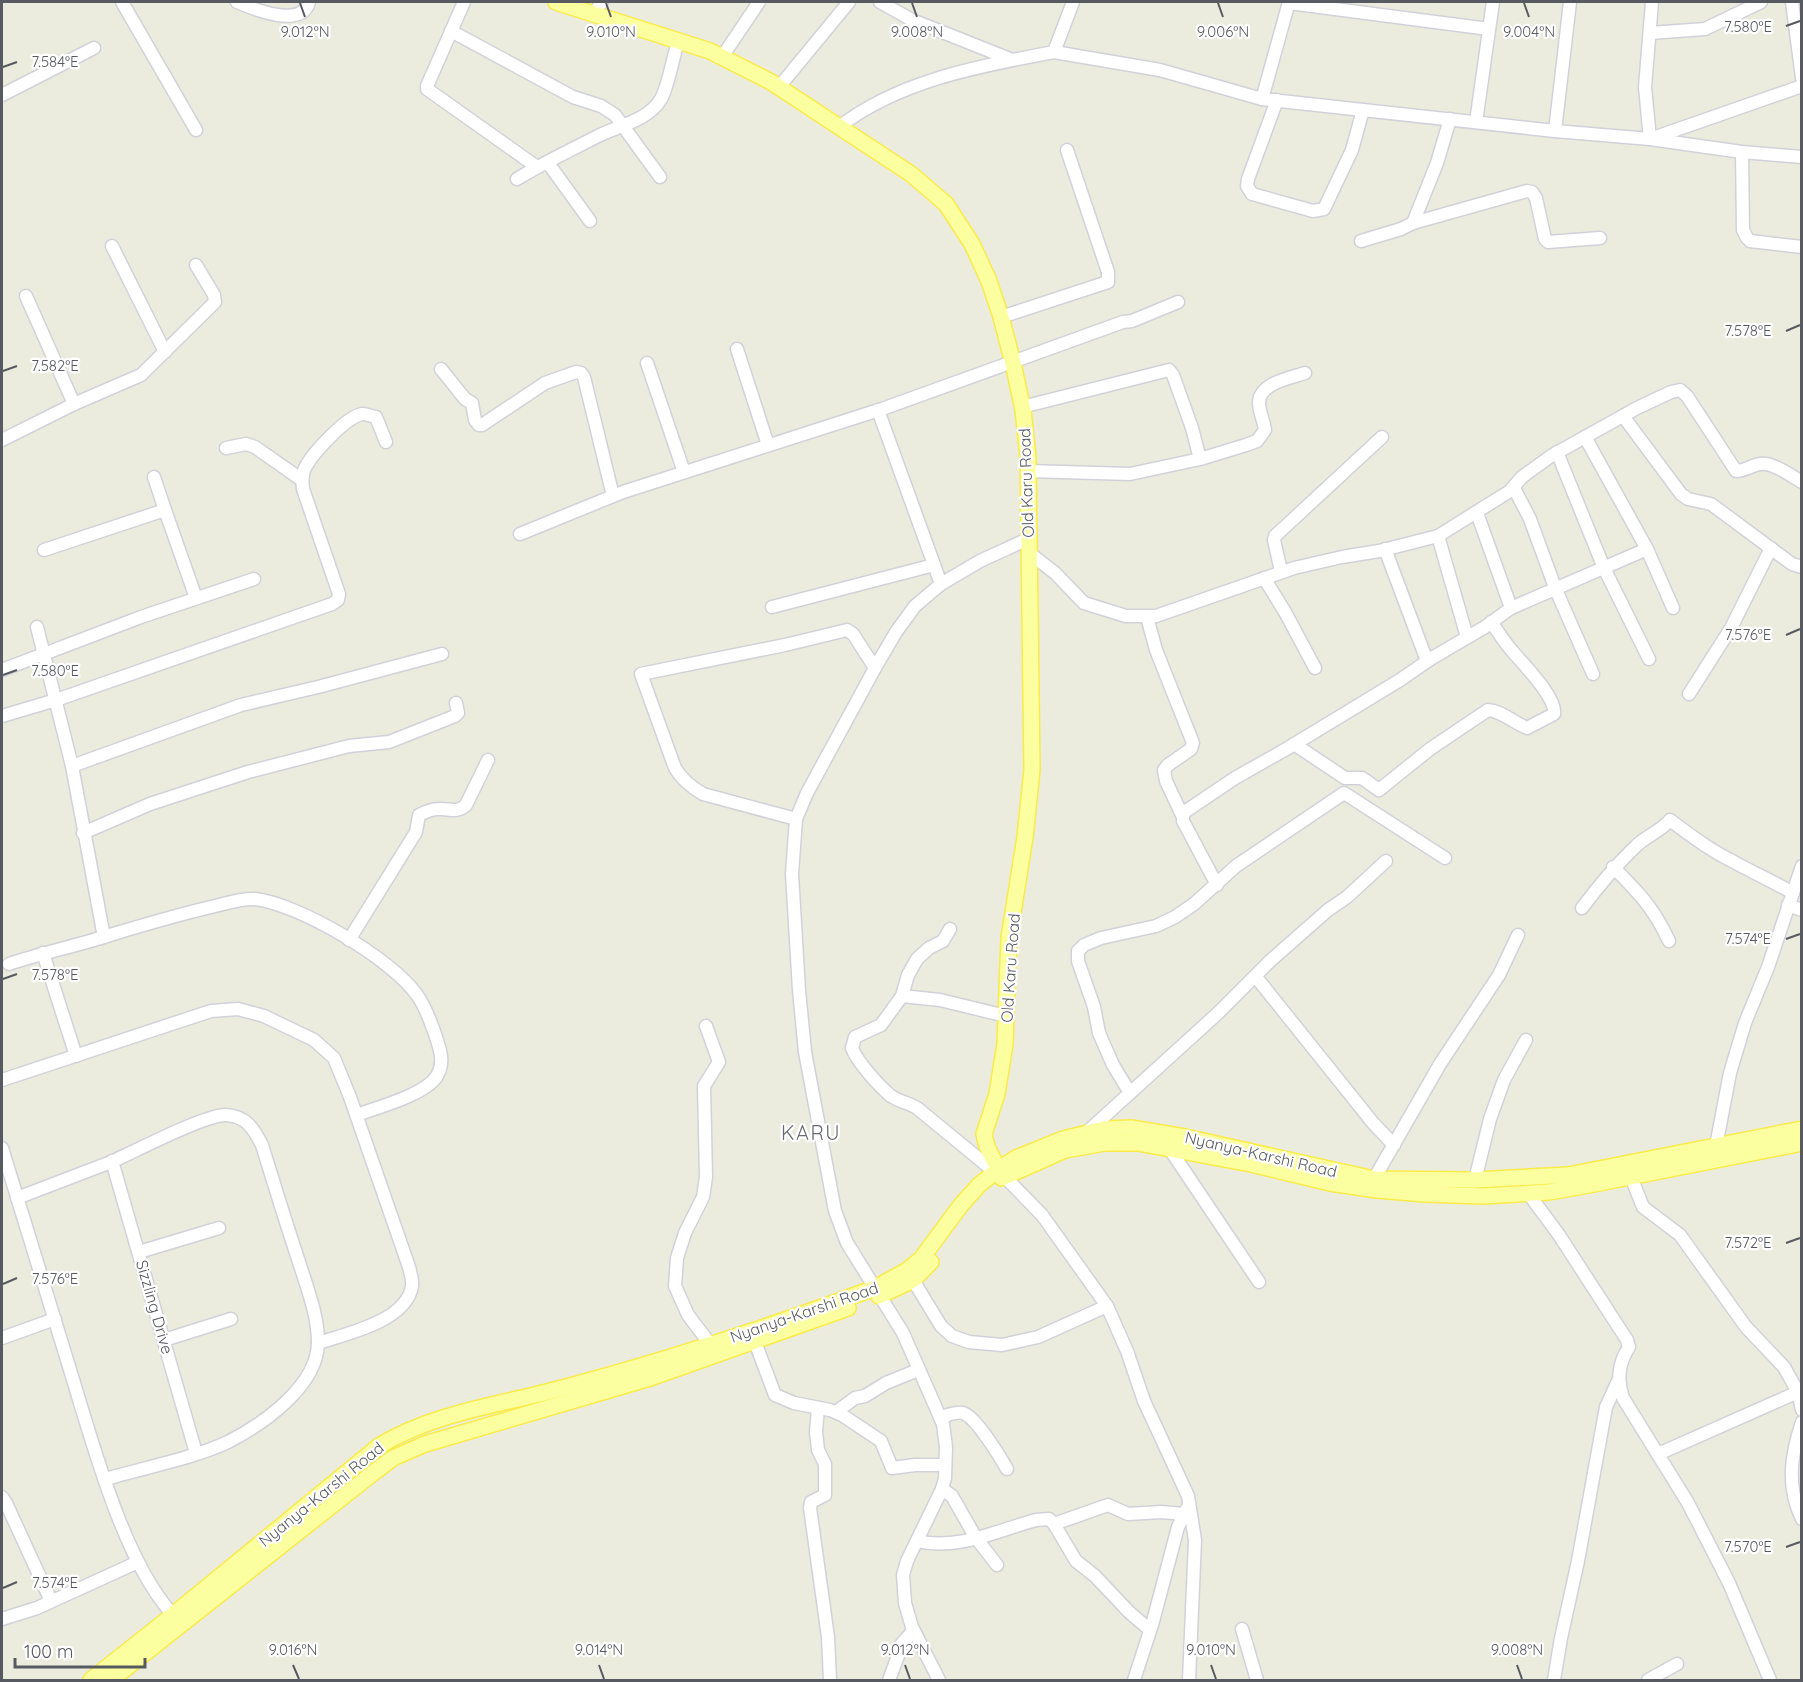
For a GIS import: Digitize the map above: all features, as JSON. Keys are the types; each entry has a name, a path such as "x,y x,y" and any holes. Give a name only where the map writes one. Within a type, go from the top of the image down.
{"main road":[{"name":"Old Karu Road","path":"556,2 598,8 678,42 722,57 779,87 924,185 946,204 972,244 989,281 1013,363 1022,407 1028,471 1032,770 1025,837 1009,938 1005,1044 997,1094 984,1128 984,1140 999,1173"},
{"name":"Nyanya-Karshi Road","path":"91,1680 178,1620 393,1458 544,1400 650,1378 755,1342 878,1292 921,1259 961,1205 979,1185 1034,1151 1063,1139 1104,1129 1131,1128 1155,1131 1374,1179 1475,1180 1631,1170 1801,1142"},
{"name":"Nyanya-Karshi Road","path":"561,1396 710,1344 913,1280 945,1245 999,1173 1084,1146 1105,1143 1138,1143 1330,1183 1377,1190 1483,1196 1549,1192 1716,1146 1801,1142"},
{"name":"Nyanya-Karshi Road","path":"111,1680 178,1620"}],"street":[{"path":"122,2 196,130"},
{"path":"237,2 267,14 278,15 300,13 308,7 309,2"},
{"path":"464,2 427,89 542,165 590,221"},
{"path":"722,57 759,2"},
{"path":"779,87 849,2"},
{"path":"880,2 912,20 1012,60"},
{"path":"1054,52 1073,2"},
{"path":"1262,99 1289,2 1489,29"},
{"path":"1476,122 1493,2"},
{"path":"1555,131 1570,2"},
{"path":"1650,139 1646,87 1652,2"},
{"path":"1650,33 1705,29 1761,2"},
{"path":"1792,2 1802,78"},
{"path":"451,31 573,96 608,110 623,125 660,177"},
{"path":"517,179 601,135 636,120 653,108 661,99 678,42"},
{"path":"2,95 94,48"},
{"path":"839,127 858,112 897,93 980,66 1054,52 1160,70 1262,99 1802,157"},
{"path":"1650,139 1802,86"},
{"path":"1277,100 1247,186 1252,194 1313,211 1324,209 1352,150 1363,110"},
{"path":"1413,223 1437,163 1449,119"},
{"path":"1001,317 1108,282 1108,272 1067,150"},
{"path":"1742,152 1743,230 1747,238 1750,242 1802,247"},
{"path":"1361,241 1401,230 1413,223 1527,191 1532,192 1536,198 1545,239 1548,242 1600,238"},
{"path":"112,246 165,352"},
{"path":"2,440 74,404 141,375 215,302 214,295 196,265"},
{"path":"27,296 74,404"},
{"path":"520,534 613,496 878,410 1178,302"},
{"path":"737,349 768,446"},
{"path":"647,363 684,472"},
{"path":"441,369 465,399 472,403 475,420 479,425 545,383 576,372 581,373 584,377 613,496"},
{"path":"1022,407 1169,370 1173,375 1192,428 1200,459"},
{"path":"1028,471 1130,474 1200,459 1257,441 1265,430 1259,402 1264,390 1305,373"},
{"path":"939,1680 913,1631 905,1603 903,1575 907,1561 942,1489 946,1447 940,1417 903,1334 847,1243 835,1211 805,1052 792,874 796,819 807,793 896,632 915,606 941,584 980,561 1028,545 1084,603 1126,616 1147,617 1156,616 1281,571 1438,536 1514,488 1522,477 1557,452 1623,416 1671,392 1680,390 1687,396 1736,471 1742,471 1758,464 1766,464 1802,482"},
{"path":"878,410 941,584"},
{"path":"2,716 56,700 338,600 339,594 308,505 302,480 306,466 343,424 364,414 376,417 386,442"},
{"path":"1623,416 1681,494 1688,499 1711,504 1792,564 1802,567"},
{"path":"1281,571 1275,536 1382,436"},
{"path":"1585,437 1647,549 1673,608"},
{"path":"226,448 246,444 255,447 302,480"},
{"path":"1557,452 1604,568 1649,659"},
{"path":"154,477 196,598"},
{"path":"1514,488 1530,519 1556,590 1593,674"},
{"path":"44,550 165,510"},
{"path":"1477,513 1511,608"},
{"path":"1438,536 1467,637"},
{"path":"1689,694 1731,628 1771,548"},
{"path":"1385,549 1427,661"},
{"path":"1182,815 1235,778 1400,680 1511,608 1647,549"},
{"path":"772,607 934,565"},
{"path":"1264,578 1315,668"},
{"path":"2,670 44,656 141,617 254,579"},
{"path":"1147,617 1156,650 1192,743 1191,748 1164,770 1166,781 1216,885"},
{"path":"1294,744 1345,778 1362,778 1379,790 1422,755 1488,710 1495,710 1527,728 1554,714 1554,706 1532,672 1504,641 1491,622"},
{"path":"37,627 72,766 104,937"},
{"path":"796,819 703,794 681,778 675,768 641,674 847,630 853,633 875,668"},
{"path":"72,766 241,705 442,654"},
{"path":"83,833 150,804 248,772 349,746 389,742 406,737 455,716 458,713 456,703"},
{"path":"349,940 416,832 419,815 439,809 460,810 465,805 488,760"},
{"path":"1130,1093 1113,1065 1099,1033 1094,1007 1078,960 1078,951 1084,945 1164,922 1194,904 1236,866 1345,792 1445,858"},
{"path":"1582,908 1613,867 1642,841 1663,829 1670,820 1701,843 1733,862 1793,893"},
{"path":"1086,1133 1256,977 1283,949 1328,910 1347,897 1386,861"},
{"path":"1716,1146 1730,1073 1745,1023 1768,967 1802,866"},
{"path":"1613,867 1645,899 1658,916 1669,941"},
{"path":"9,964 239,900 253,899 292,910 349,940 399,975 418,995 441,1054 442,1066 436,1077 426,1087 357,1115"},
{"path":"1788,905 1802,910"},
{"path":"950,929 943,941 929,948 917,959 908,975 903,996 881,1025 855,1037 852,1044 854,1053 890,1095 917,1108 999,1173 1042,1215 1107,1306 1127,1351 1144,1401 1188,1496 1187,1509 1195,1539 1189,1680"},
{"path":"1374,1179 1440,1064 1499,975 1518,935"},
{"path":"43,953 76,1056"},
{"path":"1256,977 1373,1123 1394,1145"},
{"path":"903,996 940,1000 1006,1016"},
{"path":"2,1080 211,1011 238,1009 264,1016 314,1040 334,1058 357,1115 409,1267 412,1285 406,1300 391,1315 369,1326 318,1343"},
{"path":"706,1026 719,1062 704,1086 706,1177 703,1197 685,1233 677,1258 675,1286 688,1315 710,1344"},
{"path":"1475,1180 1490,1119 1504,1080 1526,1040"},
{"path":"17,1198 112,1161 205,1120 224,1115 242,1118 254,1129 262,1145 314,1311 318,1343 313,1365 303,1385 282,1405 254,1427 226,1443 106,1479"},
{"path":"2,1148 106,1479 138,1562 155,1592 178,1620"},
{"path":"1169,1148 1259,1282"},
{"name":"Sizzling Drive","path":"112,1161 196,1453"},
{"path":"1631,1170 1644,1207 1680,1235 1746,1328 1784,1367 1798,1392 1802,1410"},
{"path":"1528,1193 1559,1235 1627,1340 1629,1347 1623,1355 1618,1381 1606,1407 1554,1680"},
{"path":"139,1252 219,1228"},
{"path":"913,1280 941,1326 952,1336 969,1342 1002,1345 1038,1338 1107,1306"},
{"path":"2,1338 55,1319"},
{"path":"164,1340 231,1319"},
{"path":"755,1342 775,1395 794,1403 836,1412 881,1441 892,1468 945,1465"},
{"path":"836,1412 855,1398 865,1396 886,1383 918,1370"},
{"path":"1618,1381 1623,1398 1688,1503 1729,1583 1770,1680"},
{"path":"1658,1454 1798,1392"},
{"path":"818,1408 816,1432 818,1450 825,1464 825,1495 811,1502 810,1508 828,1637 830,1680"},
{"path":"940,1417 960,1413 967,1416 986,1437 1007,1468"},
{"path":"1802,1422 1790,1466 1792,1494 1802,1519"},
{"path":"942,1489 952,1496 976,1538 997,1565"},
{"path":"2,1497 51,1601"},
{"path":"1054,1524 1108,1505 1128,1514 1187,1509"},
{"path":"1134,1680 1178,1527 1187,1509"},
{"path":"917,1540 934,1545 976,1538 1036,1520 1049,1519 1076,1561 1095,1576 1128,1612 1150,1630"},
{"path":"2,1619 51,1601 138,1562"},
{"path":"1242,1629 1257,1680"},
{"path":"889,1680 898,1656 898,1648 913,1631"},
{"path":"1648,1680 1677,1664"}],"district":[{"name":"KARU","path":"811,1133"}]}
